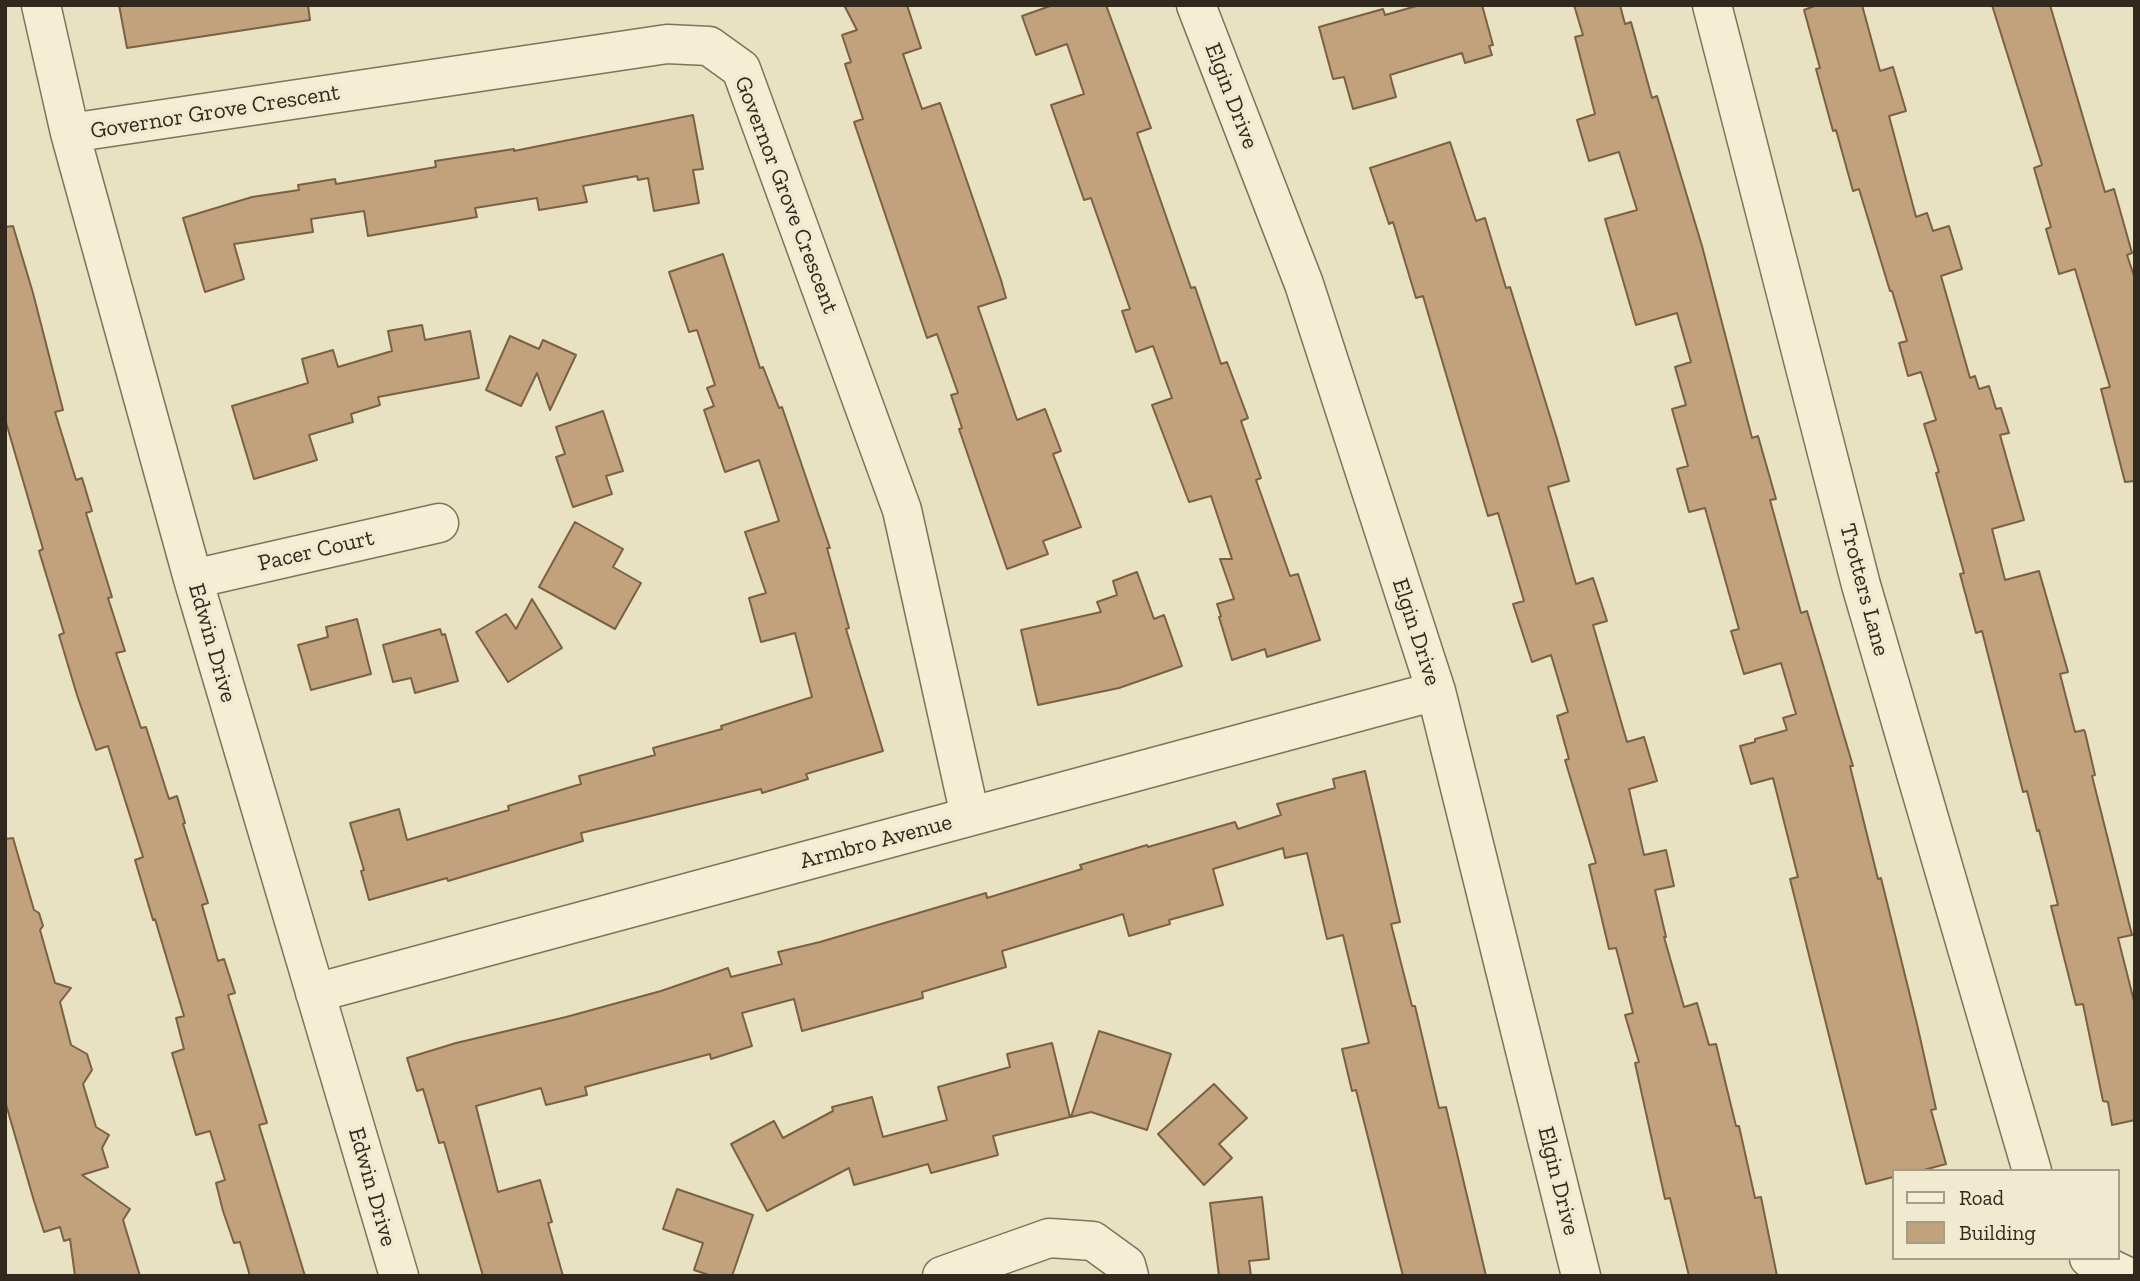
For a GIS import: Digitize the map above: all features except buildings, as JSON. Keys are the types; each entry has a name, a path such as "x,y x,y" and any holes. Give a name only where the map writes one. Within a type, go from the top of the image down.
{"street":[{"name":"Edwin Drive","path":"41,5 70,133 193,579 398,1276"},
{"name":"Elgin Drive","path":"1196,5 1304,284 1436,691 1581,1276"},
{"name":"Trotters Lane","path":"1712,5 1861,585 2031,1169"},
{"name":"Governor Grove Crescent","path":"70,133 667,44 709,46 741,69 902,510 970,817"},
{"name":"Pacer Court","path":"193,579 439,523"},
{"name":"Armbro Avenue","path":"315,993 1436,691"},
{"path":"942,1276 1049,1238 1093,1241 1126,1265 1129,1276"},
{"path":"2093,1260 2126,1276"}]}
